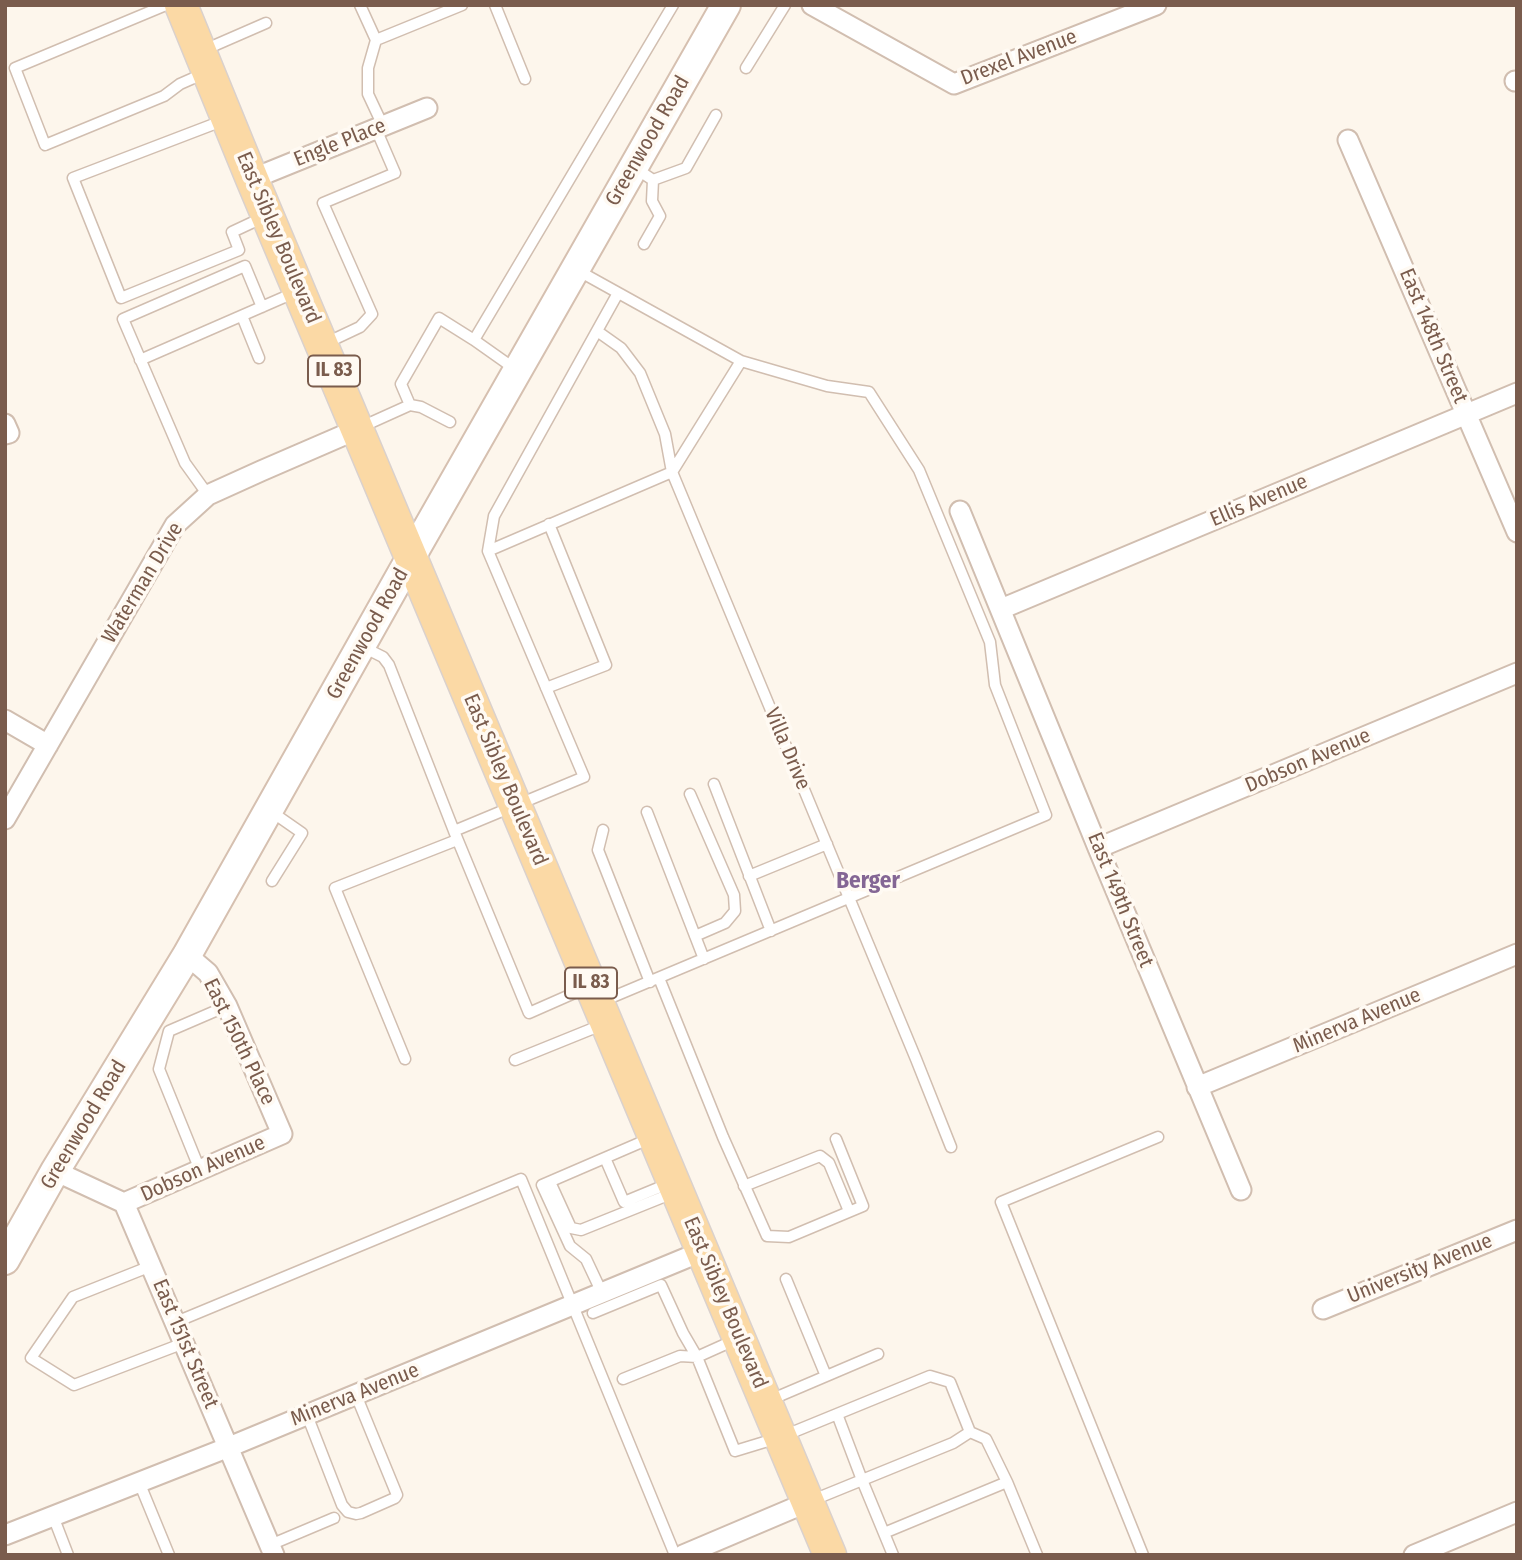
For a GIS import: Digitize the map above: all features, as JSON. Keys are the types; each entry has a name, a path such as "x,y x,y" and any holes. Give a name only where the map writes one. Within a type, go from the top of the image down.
{"main road":[{"name":"East Sibley Boulevard","path":"181,5 830,1555"}],"street":[{"name":"Greenwood Road","path":"5,1259 55,1171 187,955 575,269 643,173 726,5"},
{"name":"Drexel Avenue","path":"812,5 954,84 1156,5"},
{"name":"Engle Place","path":"253,178 426,108"},
{"name":"East 148th Street","path":"1348,140 1517,531"},
{"name":"Ellis Avenue","path":"1001,609 1517,393"},
{"name":"Waterman Drive","path":"5,819 175,525 208,495 358,429"},
{"name":"East 149th Street","path":"960,511 1241,1190"},
{"name":"Dobson Avenue","path":"1098,848 1517,673"},
{"path":"5,720 48,745"},
{"name":"Minerva Avenue","path":"1198,1087 1517,954"},
{"name":"East 150th Place","path":"187,955 208,973 227,1006 282,1134"},
{"name":"Dobson Avenue","path":"124,1203 282,1134"},
{"path":"55,1171 124,1203"},
{"name":"East 151st Street","path":"124,1203 272,1550"},
{"name":"University Avenue","path":"1324,1309 1517,1230"},
{"name":"Minerva Avenue","path":"5,1535 229,1447 704,1251"},
{"path":"683,1555 808,1502"},
{"path":"1414,1555 1517,1512"}],"lane":[{"path":"166,5 15,68 45,145 164,96 205,62 266,23"},
{"path":"323,345 360,327 372,314 323,204 395,173 368,94 368,68 376,40 360,5"},
{"path":"376,40 462,5"},
{"path":"495,5 525,79"},
{"path":"474,340 673,5"},
{"path":"747,68 785,5"},
{"path":"644,244 660,216 643,173 686,168 716,115"},
{"path":"228,118 73,178 121,298 239,250 232,232 268,215"},
{"path":"208,495 186,464 123,319 245,266 262,307"},
{"path":"515,1060 599,1004 1046,815 995,685 990,642 919,470 869,392 827,386 741,361 575,269"},
{"path":"140,359 300,291"},
{"path":"405,1059 335,888 584,777 488,551 494,516 618,293"},
{"path":"242,316 259,358"},
{"path":"410,405 401,384 439,318 518,370"},
{"name":"Villa Drive","path":"597,331 621,348 640,373 665,434 672,472 951,1147"},
{"path":"488,551 672,472 741,361"},
{"path":"358,429 410,405 421,407 450,422"},
{"path":"546,688 606,665 549,524"},
{"path":"361,646 383,657 389,665 455,836 529,1013 599,1004"},
{"path":"714,784 771,931"},
{"path":"690,794 734,895 735,911 725,923 695,936"},
{"path":"269,810 302,833 272,881"},
{"path":"647,812 704,959"},
{"path":"603,830 598,850 767,1236 789,1237 863,1206 836,1139"},
{"path":"749,876 827,844"},
{"path":"200,1170 159,1069 169,1031 227,1006"},
{"path":"602,1293 586,1259 570,1246 542,1185 655,1137"},
{"path":"1143,1555 1001,1202 1158,1138"},
{"path":"744,1186 820,1156 829,1163 849,1211"},
{"path":"605,1158 624,1202 676,1186"},
{"path":"176,1322 521,1179 675,1555"},
{"path":"550,1182 571,1228 581,1230 676,1186"},
{"path":"151,1266 73,1297 31,1358 74,1385 185,1343"},
{"path":"786,1279 826,1376"},
{"path":"593,1313 661,1285 697,1357 734,1451 781,1437 930,1376 950,1382 970,1432 986,1439 1037,1555"},
{"path":"623,1379 680,1356 697,1357 740,1338"},
{"path":"766,1402 878,1354"},
{"path":"307,1415 342,1504 348,1513 361,1513 397,1495 356,1395"},
{"path":"836,1414 893,1555"},
{"path":"808,1502 953,1443 970,1432"},
{"path":"139,1482 169,1555"},
{"path":"884,1533 1007,1482"},
{"path":"53,1516 68,1555"},
{"path":"272,1550 334,1518"}],"district":[{"name":"Berger","path":"868,882"}]}
